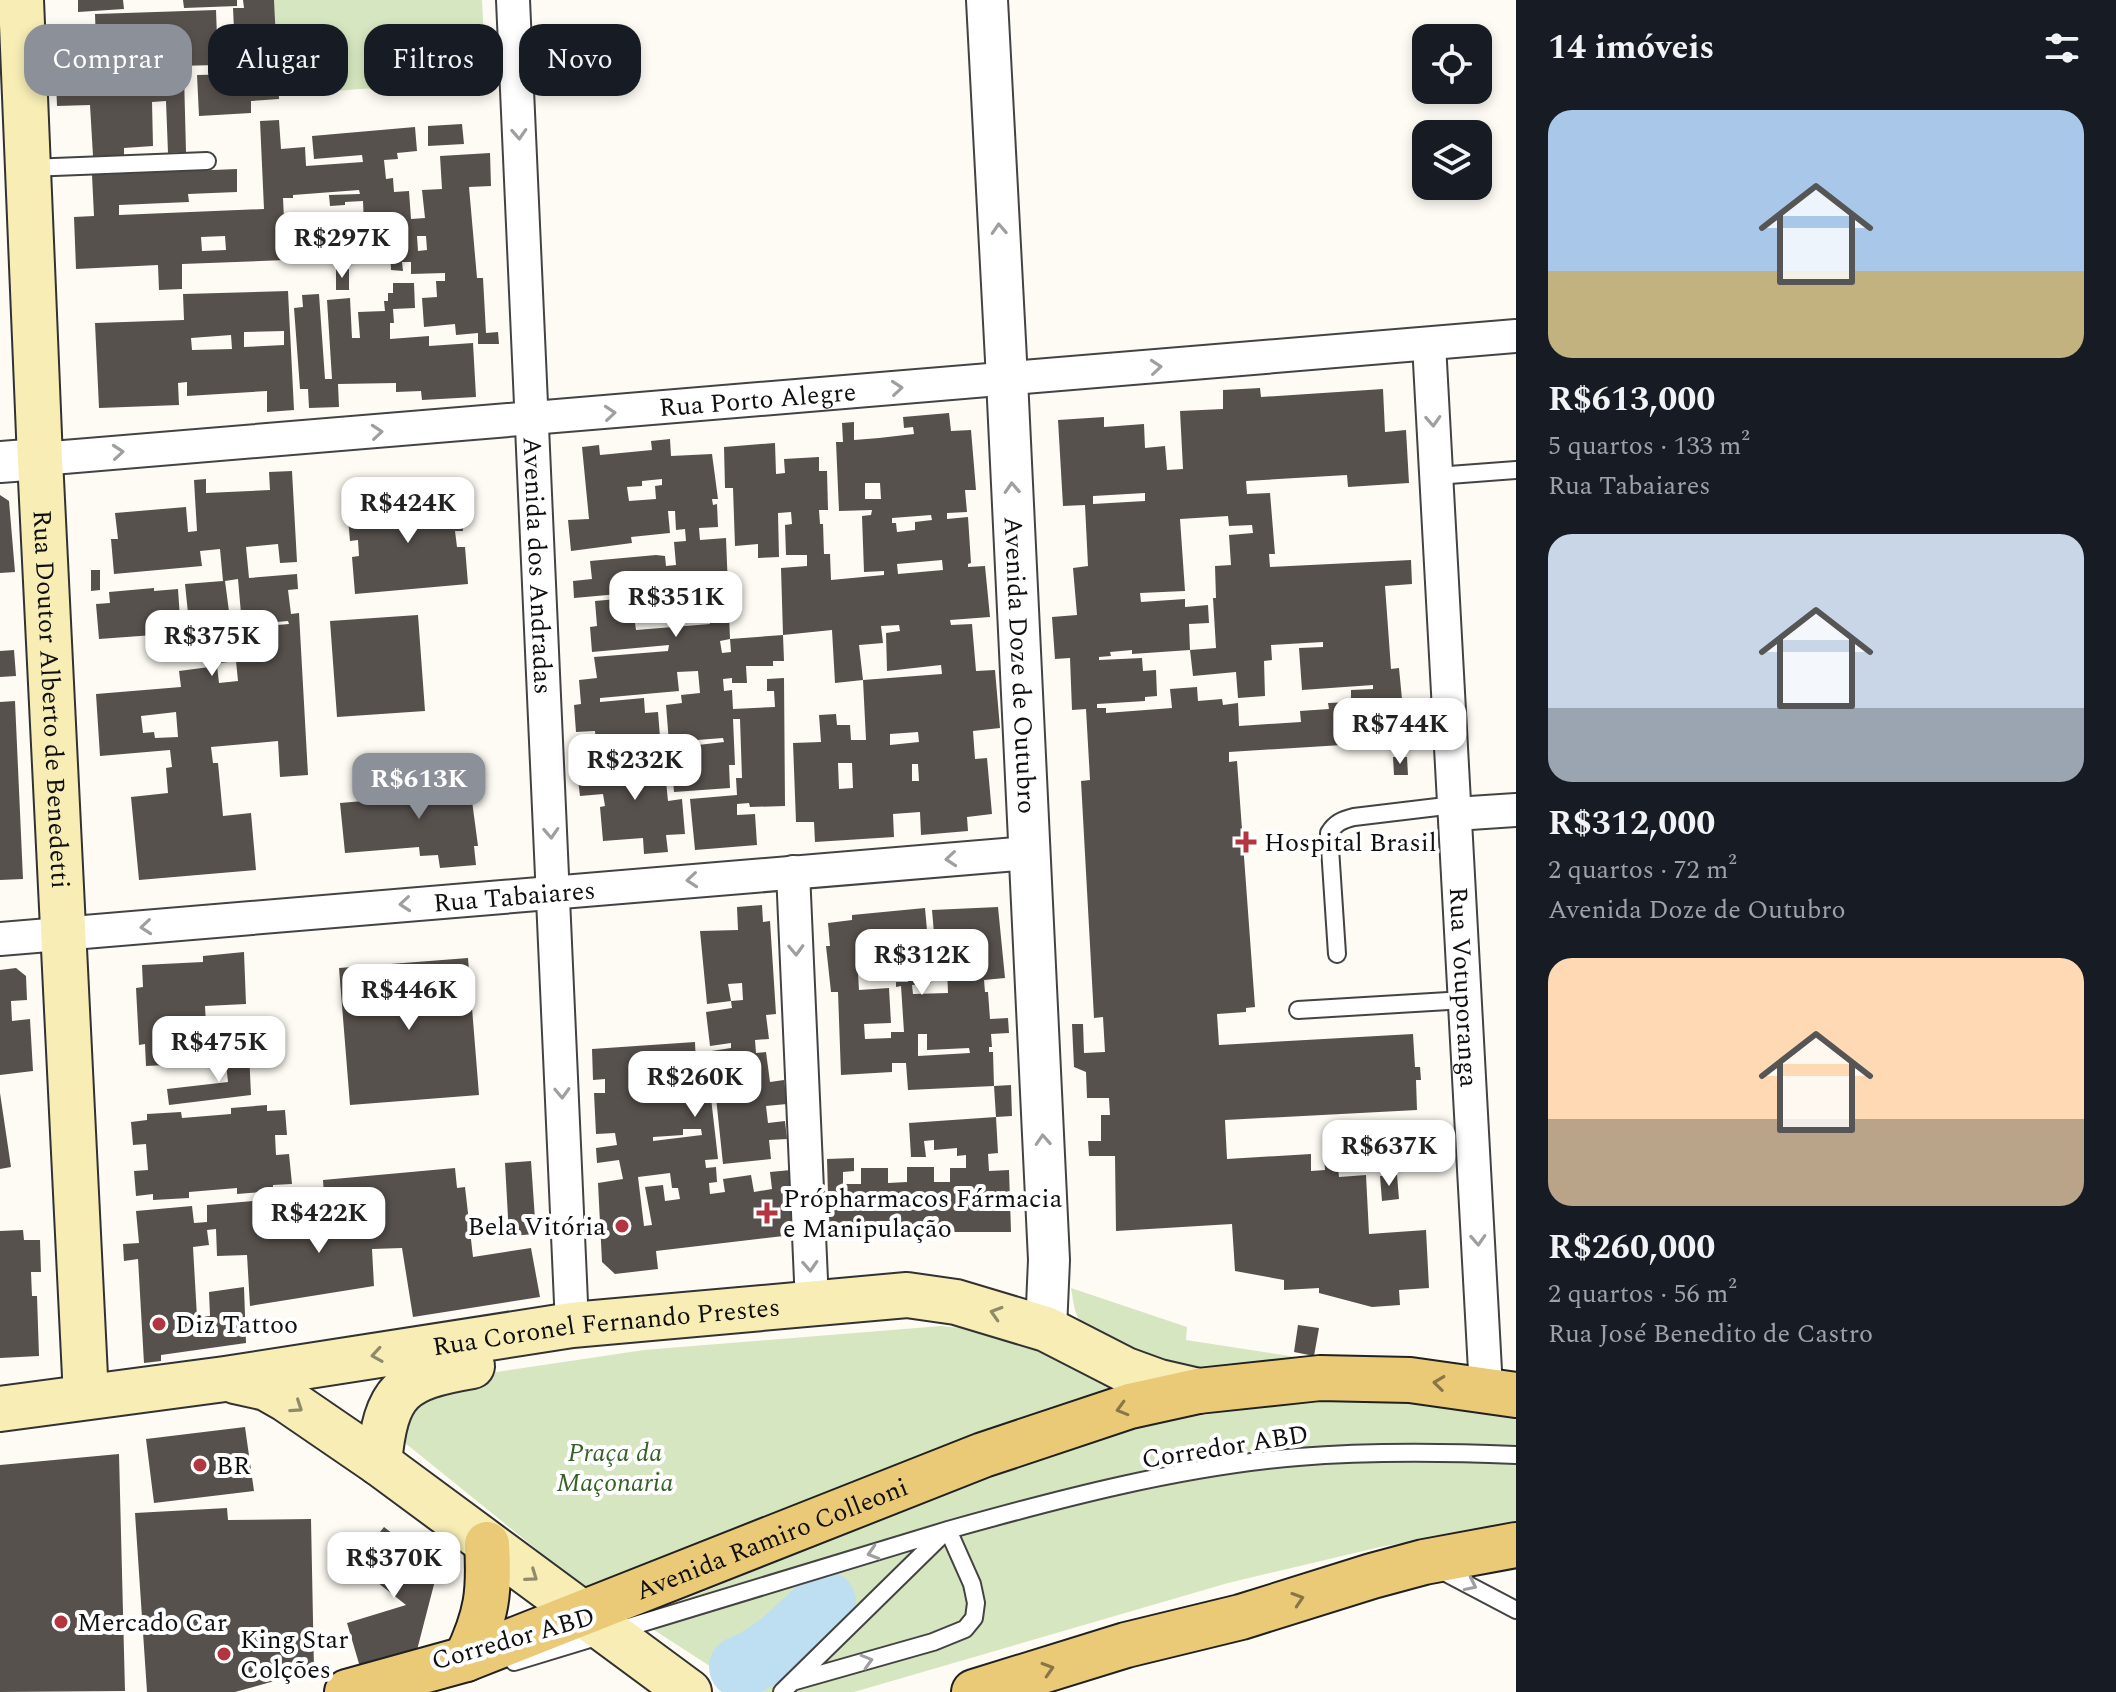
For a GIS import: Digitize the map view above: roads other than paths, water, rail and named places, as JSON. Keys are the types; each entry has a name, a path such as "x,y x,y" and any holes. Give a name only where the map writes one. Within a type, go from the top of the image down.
{"main road":[{"name":"Rua Doutor Alberto de Benedetti","path":"21,0 28,168 20,460 65,934 86,1397"},
{"name":"Rua Coronel Fernando Prestes","path":"0,1409 225,1379 572,1325 907,1295 986,1310 1046,1329 1126,1370 1198,1391"},
{"path":"379,1463 382,1429 391,1404 410,1384 422,1377 658,1331 704,1314"},
{"name":"Avenida Ramiro Colleoni","path":"347,1692 475,1669 597,1624 983,1455 1130,1406 1198,1391 1320,1378 1368,1377 1501,1392"},
{"path":"225,1379 248,1383 287,1400 379,1463 689,1692"},
{"path":"475,1669 489,1577 487,1544"},
{"path":"974,1692 1126,1645 1241,1617 1372,1576 1424,1562 1516,1545"}],"street":[{"name":"Avenida dos Andradas","path":"513,0 572,1325"},
{"name":"Avenida Doze de Outubro","path":"987,0 1049,1260 1046,1329"},
{"name":"Rua Porto Alegre","path":"20,460 532,420 1516,336"},
{"name":"Rua Votuporanga","path":"1429,344 1465,1000 1501,1392"},
{"path":"1455,809 1516,810"},
{"name":"Rua Tabaiares","path":"0,939 1029,853"},
{"path":"793,872 812,1303"}],"lane":[{"path":"28,168 207,161"},
{"path":"1436,476 1516,470"},
{"path":"1337,954 1329,833 1333,826 1354,817 1455,809"},
{"path":"1298,1010 1465,1000"},
{"name":"Corredor ABD","path":"597,1624 948,1530 1183,1473 1245,1463 1393,1451 1516,1455"},
{"path":"787,1687 933,1642 965,1629 974,1618 976,1603 972,1584 948,1530"},
{"name":"Corredor ABD","path":"787,1687 948,1530"},
{"path":"1424,1562 1516,1610"}],"waterway":[{"path":"740,1667 775,1647 825,1602"}],"place":[{"name":"Hospital Brasil","path":"1246,842"},
{"name":"Própharmacos Fármacia e Manipulação","path":"767,1213"},
{"name":"Bela Vitória","path":"622,1226"},
{"name":"Diz Tattoo","path":"159,1324"},
{"name":"BR","path":"200,1465"},
{"name":"Mercado Car","path":"61,1622"},
{"name":"King Star Colções","path":"224,1654"}],"park label":[{"name":"Praça da Maçonaria","path":"615,1467"}]}
